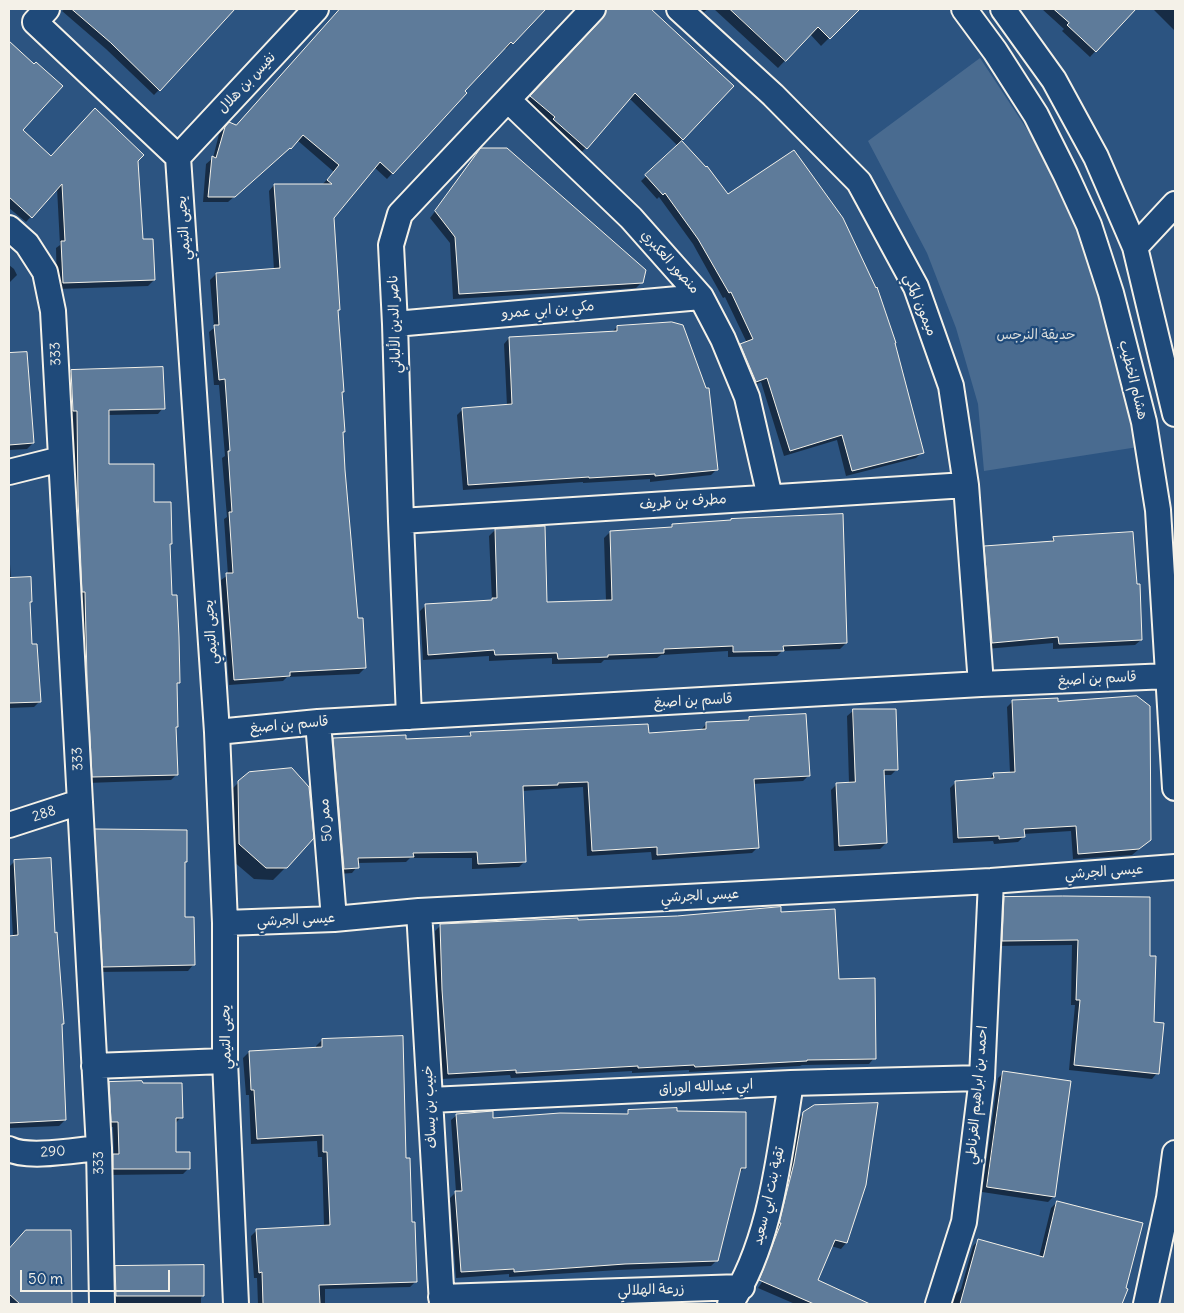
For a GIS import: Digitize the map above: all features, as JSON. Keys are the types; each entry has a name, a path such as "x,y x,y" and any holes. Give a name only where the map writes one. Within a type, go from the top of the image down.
{"street":[{"name":"نفيس بن هلال","path":"178,157 316,9"},
{"name":"ناصر الدين الألباني","path":"409,717 391,245 400,214 593,9"},
{"name":"ميمون المكي","path":"679,9 773,95 858,182 916,287 950,386 966,485 981,684"},
{"name":"هشام الخطيب","path":"964,9 995,51 1036,114 1089,225 1111,293 1144,422 1158,510 1175,788"},
{"path":"1003,9 1054,80 1096,157 1135,247 1175,414"},
{"path":"41,15 178,157"},
{"name":"منصور العكبري","path":"508,100 631,218 701,297 723,340 747,396 770,497"},
{"name":"يحيى التيمي","path":"178,157 217,732 225,924 225,1061 236,1304"},
{"path":"1135,247 1175,204"},
{"name":"333","path":"9,228 27,244 45,272 53,311 99,1148 102,1304"},
{"name":"مكي بن ابي عمرو","path":"395,324 701,297"},
{"path":"9,472 61,459"},
{"name":"مطرف بن طريف","path":"401,521 966,485"},
{"name":"قاسم بن اصبغ","path":"217,732 318,722 981,684 1169,676"},
{"name":"ممر 50","path":"318,722 334,919"},
{"name":"288","path":"9,825 80,802"},
{"name":"عيسى الجرشي","path":"225,924 334,919 419,910 991,880 1175,867"},
{"name":"احمد بن ابراهيم الغرناطي","path":"938,1304 964,1222 982,1078 991,880"},
{"name":"خبيب بن يساف","path":"419,910 441,1301"},
{"path":"94,1066 225,1061"},
{"name":"ابي عبدالله الوراق","path":"430,1100 791,1082 982,1078"},
{"name":"تقية بنت ابي سعيد","path":"736,1296 758,1250 777,1169 791,1082"},
{"name":"290","path":"9,1149 15,1152 41,1153 99,1148"},
{"path":"1146,1304 1169,1198 1175,1153"},
{"name":"زرعة الهلالي","path":"441,1301 736,1296"}],"green space":[{"name":"حديقة النرجس","path":"980,58 1036,143 1077,231 1106,306 1138,447 984,471 978,404 956,328 927,253 868,141"}],"building":[{"path":"72,9 235,9 160,91 111,43"},
{"path":"340,9 546,9 513,44 511,42 465,91 467,93 393,174 380,162 334,218 344,392 342,392 345,470 358,618 363,618 366,668 290,672 290,676 234,680 226,573 233,573 229,512 232,512 228,451 230,451 225,379 219,380 214,325 219,325 216,273 280,268 274,184 332,184 327,180 339,165 303,135 291,149 235,197 208,197 212,156 216,158 225,127 229,122 236,125"},
{"path":"606,9 651,9 734,86 683,140 635,93 587,149 553,119 555,117 530,96 603,18"},
{"path":"730,9 860,9 830,39 818,27 786,61"},
{"path":"1054,9 1136,9 1096,52 1067,25 1069,23"},
{"path":"9,41 34,64 36,62 63,86 23,130 51,156 95,108 144,155 138,161 143,239 153,239 155,280 63,283 61,241 65,241 62,184 32,218 9,197"},
{"path":"682,141 707,166 728,194 794,150 843,218 877,287 896,343 924,453 852,471 842,435 790,451 767,378 756,382 740,344 753,339 731,292 729,293 698,239 665,193 663,195 645,175"},
{"path":"481,148 507,148 646,270 643,283 459,294 455,237 435,211"},
{"path":"672,322 683,325 706,388 709,388 718,470 655,476 655,474 589,477 468,485 462,408 512,404 509,337 617,331 617,326"},
{"path":"27,352 34,443 9,445 9,353"},
{"path":"163,367 165,409 109,410 109,464 154,464 154,502 171,502 172,595 177,595 179,637 180,683 177,683 178,727 176,727 178,775 92,777 85,592 82,592 78,499 77,411 73,411 71,370"},
{"path":"843,514 847,643 783,646 784,651 733,652 733,646 664,649 664,653 558,659 557,653 495,655 494,650 428,655 425,604 492,600 492,598 497,598 495,529 545,526 547,602 612,600 610,531 672,527 672,524 731,519"},
{"path":"1133,532 1137,584 1140,584 1142,640 1059,644 1058,637 992,643 984,546 1054,541 1053,537"},
{"path":"31,577 32,644 37,644 41,702 9,703 9,578"},
{"path":"1137,696 1150,706 1151,840 1139,849 1078,854 1076,826 1024,829 1025,837 999,839 999,836 958,838 955,781 994,778 993,773 1015,772 1012,700 1058,698 1058,701"},
{"path":"853,709 896,709 898,770 884,770 887,843 839,846 836,783 855,782"},
{"path":"806,714 810,776 754,779 759,848 657,855 657,847 592,851 588,782 558,783 558,785 523,786 526,862 478,864 477,852 413,853 414,857 358,858 359,868 344,869 333,738 406,735 406,739 471,736 470,732 648,724 649,733 706,729 706,722 749,720 749,717"},
{"path":"292,768 309,787 314,838 287,868 266,868 239,844 238,781 249,772"},
{"path":"95,829 187,830 185,917 194,917 195,965 103,967"},
{"path":"51,858 55,933 57,932 64,1024 62,1024 66,1120 9,1123 9,936 18,935 14,860"},
{"path":"1004,897 1150,897 1150,956 1156,956 1154,1022 1164,1023 1159,1074 1074,1065 1080,1000 1076,1000 1078,940 1002,941"},
{"path":"781,907 781,912 835,909 839,979 875,978 876,1059 807,1060 695,1067 694,1065 638,1068 638,1066 516,1073 516,1070 448,1074 442,990 440,924 677,916"},
{"path":"403,1036 406,1158 410,1158 412,1222 415,1222 417,1282 319,1285 320,1304 263,1304 262,1272 259,1273 256,1229 330,1225 327,1152 323,1152 323,1135 257,1139 254,1090 251,1090 249,1051 322,1047 322,1039"},
{"path":"1003,1071 1071,1081 1055,1197 987,1187"},
{"path":"142,1081 143,1083 182,1083 183,1118 176,1118 176,1152 190,1152 190,1169 113,1169 113,1154 119,1154 118,1122 111,1122 109,1082"},
{"path":"878,1103 866,1185 847,1243 835,1240 818,1280 870,1304 814,1304 759,1280 781,1223 779,1223 794,1163 803,1112 814,1105"},
{"path":"677,1108 677,1111 746,1112 746,1168 741,1168 718,1261 625,1264 514,1272 514,1269 461,1272 455,1191 462,1191 456,1114 493,1111 493,1118 560,1113 628,1114 628,1110"},
{"path":"1057,1201 1143,1223 1126,1288 1128,1289 1122,1304 960,1304 978,1239 1043,1257"},
{"path":"26,1230 71,1230 72,1304 20,1304 9,1294 9,1249"},
{"path":"204,1265 204,1296 116,1296 115,1266"}]}
